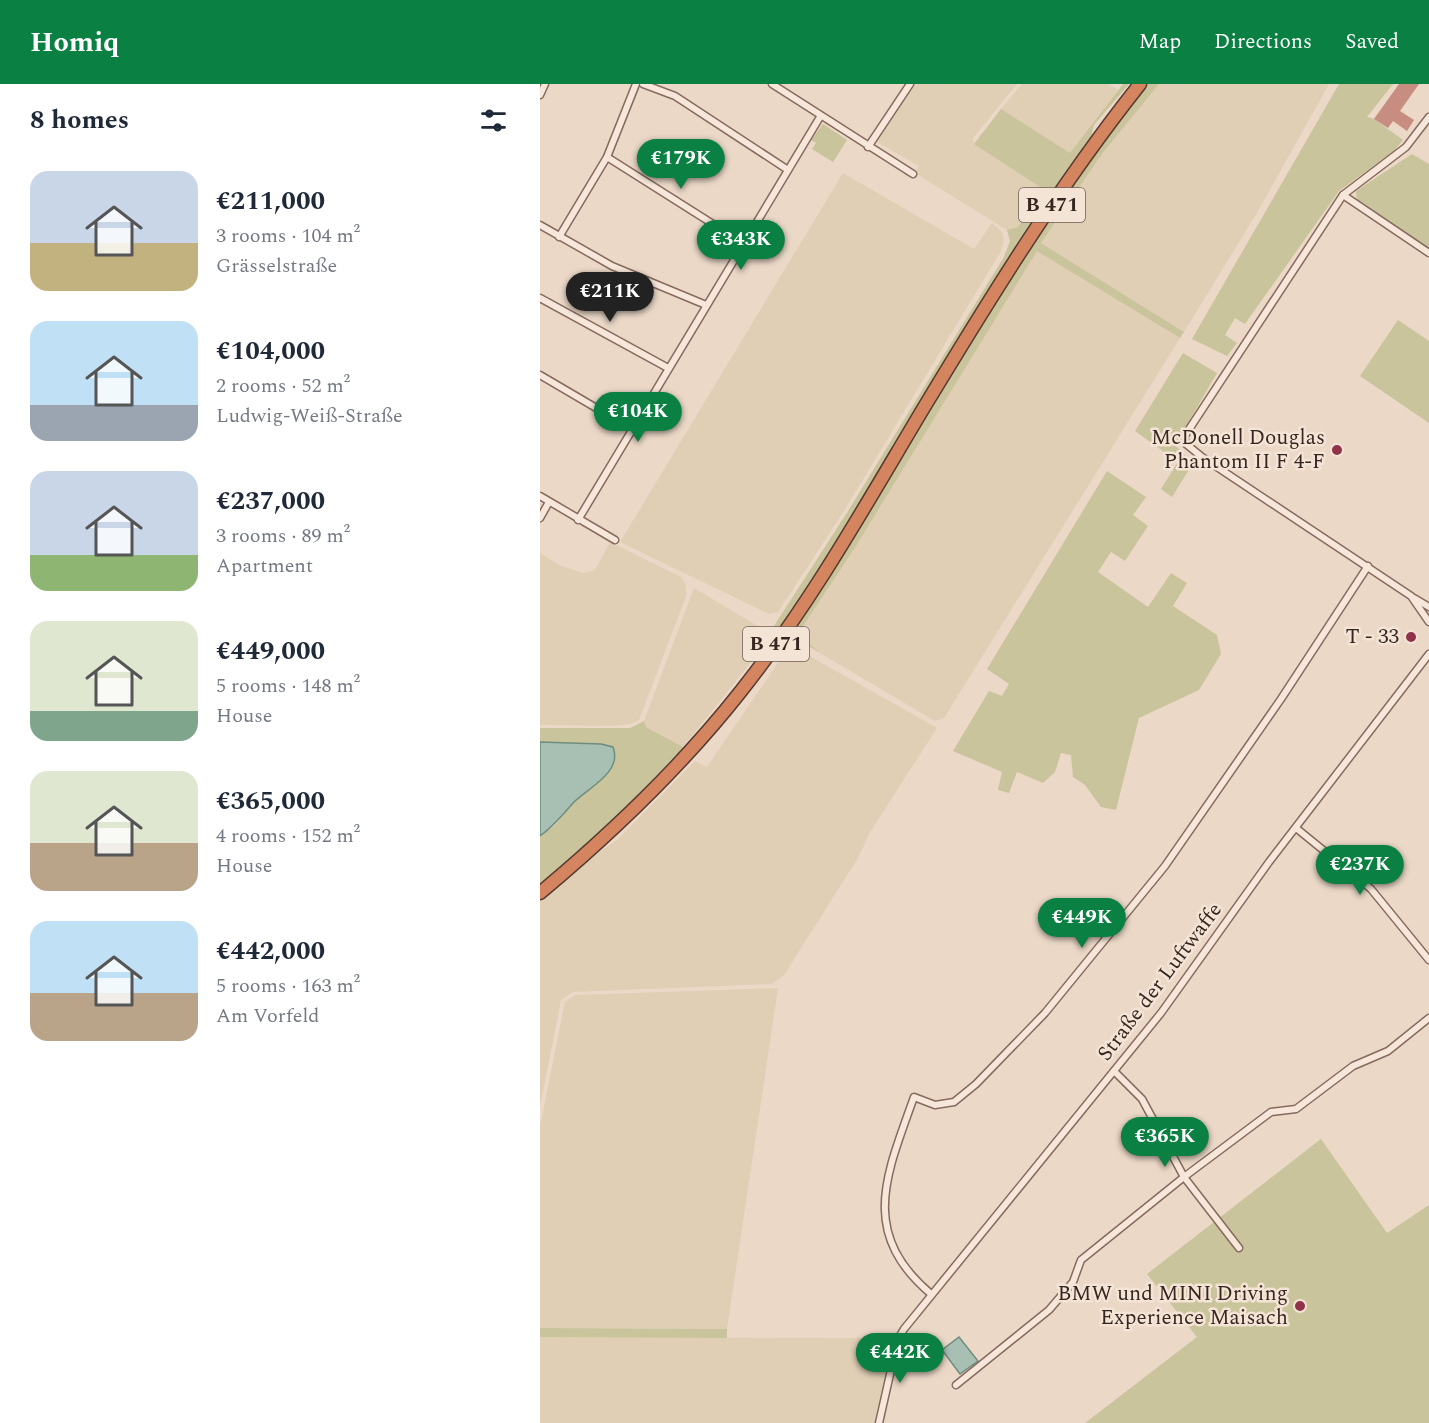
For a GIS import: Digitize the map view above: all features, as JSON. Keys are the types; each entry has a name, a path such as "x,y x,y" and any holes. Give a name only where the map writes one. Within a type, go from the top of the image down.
{"highway":[{"name":"B 471","path":"540,892 612,830 656,788 733,700 778,642 842,546 1006,273 1072,176 1140,84"}],"street":[{"path":"540,95 545,84"},
{"path":"559,237 607,157 636,84"},
{"path":"643,84 675,96 788,170"},
{"path":"772,84 820,117 913,174"},
{"path":"868,147 910,84"},
{"path":"578,520 820,117"},
{"path":"1429,117 1406,147 1343,195 1184,437 1186,444 1202,457 1429,607"},
{"path":"607,157 743,243"},
{"path":"1343,195 1429,253"},
{"path":"540,225 612,266 706,305"},
{"path":"540,298 668,368"},
{"path":"540,375 632,429"},
{"path":"540,496 615,540"},
{"path":"540,518 549,502"},
{"path":"931,1294 910,1276 890,1241 884,1221 891,1163 914,1097 935,1105 954,1102 976,1084 1045,1013 1165,866 1281,699 1368,566"},
{"path":"1411,596 1429,622"},
{"name":"Straße der Luftwaffe","path":"879,1423 898,1339 909,1323 1178,991 1296,828 1429,654"},
{"path":"1296,828 1371,889 1429,960"},
{"path":"956,1385 1049,1310 1073,1282 1082,1260 1185,1177 1271,1112 1296,1109 1353,1066 1388,1051 1429,1018"},
{"path":"1114,1071 1142,1099 1185,1177 1239,1248"}],"shaded area":[{"path":"913,84 1017,84 973,138 974,144 1043,189 1018,228 1007,230 915,173 919,166 875,141"},
{"path":"1022,84 1108,84 1118,90 1070,154 1001,109"},
{"path":"1123,84 1129,84 1094,125 1090,141 807,591 780,628 774,626 848,511 1004,257 1010,241 1007,230 1018,227 1043,189 974,144 1001,109 1070,153"},
{"path":"1144,84 1159,84 1102,154 1041,243 1184,332 1180,338 1037,251 856,546 798,634 820,653 789,634 1004,285 1049,217"},
{"path":"1159,84 1329,84 1257,213 1184,332 1041,243 1102,154"},
{"path":"1339,84 1393,84 1367,117 1374,119 1403,140 1394,151 1339,191 1245,324 1235,318 1225,335 1237,343 1227,356 1192,339"},
{"path":"823,124 847,140 833,162 812,149 816,143 811,140"},
{"path":"1412,154 1429,164 1429,251 1357,202 1356,191"},
{"path":"843,173 974,249 992,223 1002,232 1004,240 1001,251 844,511 778,612 769,614 620,542"},
{"path":"1037,250 1180,338 944,718 935,721 820,653 798,634 856,546"},
{"path":"1398,320 1429,341 1429,423 1360,376"},
{"path":"1183,353 1217,373 1175,445 1193,463 1172,497 1161,489 1178,462 1135,431"},
{"path":"1107,471 1146,497 1133,515 1148,526 1125,561 1111,552 1098,572 1148,607 1171,573 1187,583 1173,606 1217,635 1221,654 1199,690 1139,718 1116,810 1101,807 1085,785 1073,777 1071,755 1061,753 1055,772 1043,783 1017,772 1009,793 998,790 1002,772 953,751 989,691 1002,696 1009,684 987,669"},
{"path":"610,542 681,577 686,585 686,596 639,720 631,724 615,726 540,725 540,553 559,565 583,573 595,570"},
{"path":"694,588 773,635 683,747 645,726 644,721"},
{"path":"790,645 937,728 870,832 858,858 784,975 772,984 573,992 561,1000 540,1106 540,900 589,859 617,840 695,761 707,767"},
{"path":"644,721 646,727 683,747 608,827 540,884 540,836 554,826 576,800 604,777 601,744 540,742 540,728 630,728"},
{"path":"540,742 601,744 613,747 615,756 609,772 574,802 540,836"},
{"path":"778,988 727,1329 540,1328 540,1127 565,1002 575,995"},
{"name":"BMW und MINI Driving Experience Maisach","path":"1321,1139 1387,1233 1429,1205 1429,1423 1085,1423 1197,1337 1147,1274"},
{"path":"540,1328 727,1329 727,1338 540,1337"},
{"path":"540,1337 880,1338 893,1342 876,1423 540,1423"},
{"path":"959,1337 978,1361 960,1374 942,1350"}],"building":[{"path":"1399,84 1419,84 1400,111 1414,120 1407,131 1393,121 1388,128 1374,119"}],"place":[{"name":"McDonell Douglas Phantom II F 4-F","path":"1337,450"},
{"name":"T - 33","path":"1411,637"},
{"name":"BMW und MINI Driving Experience Maisach","path":"1300,1306"}]}
